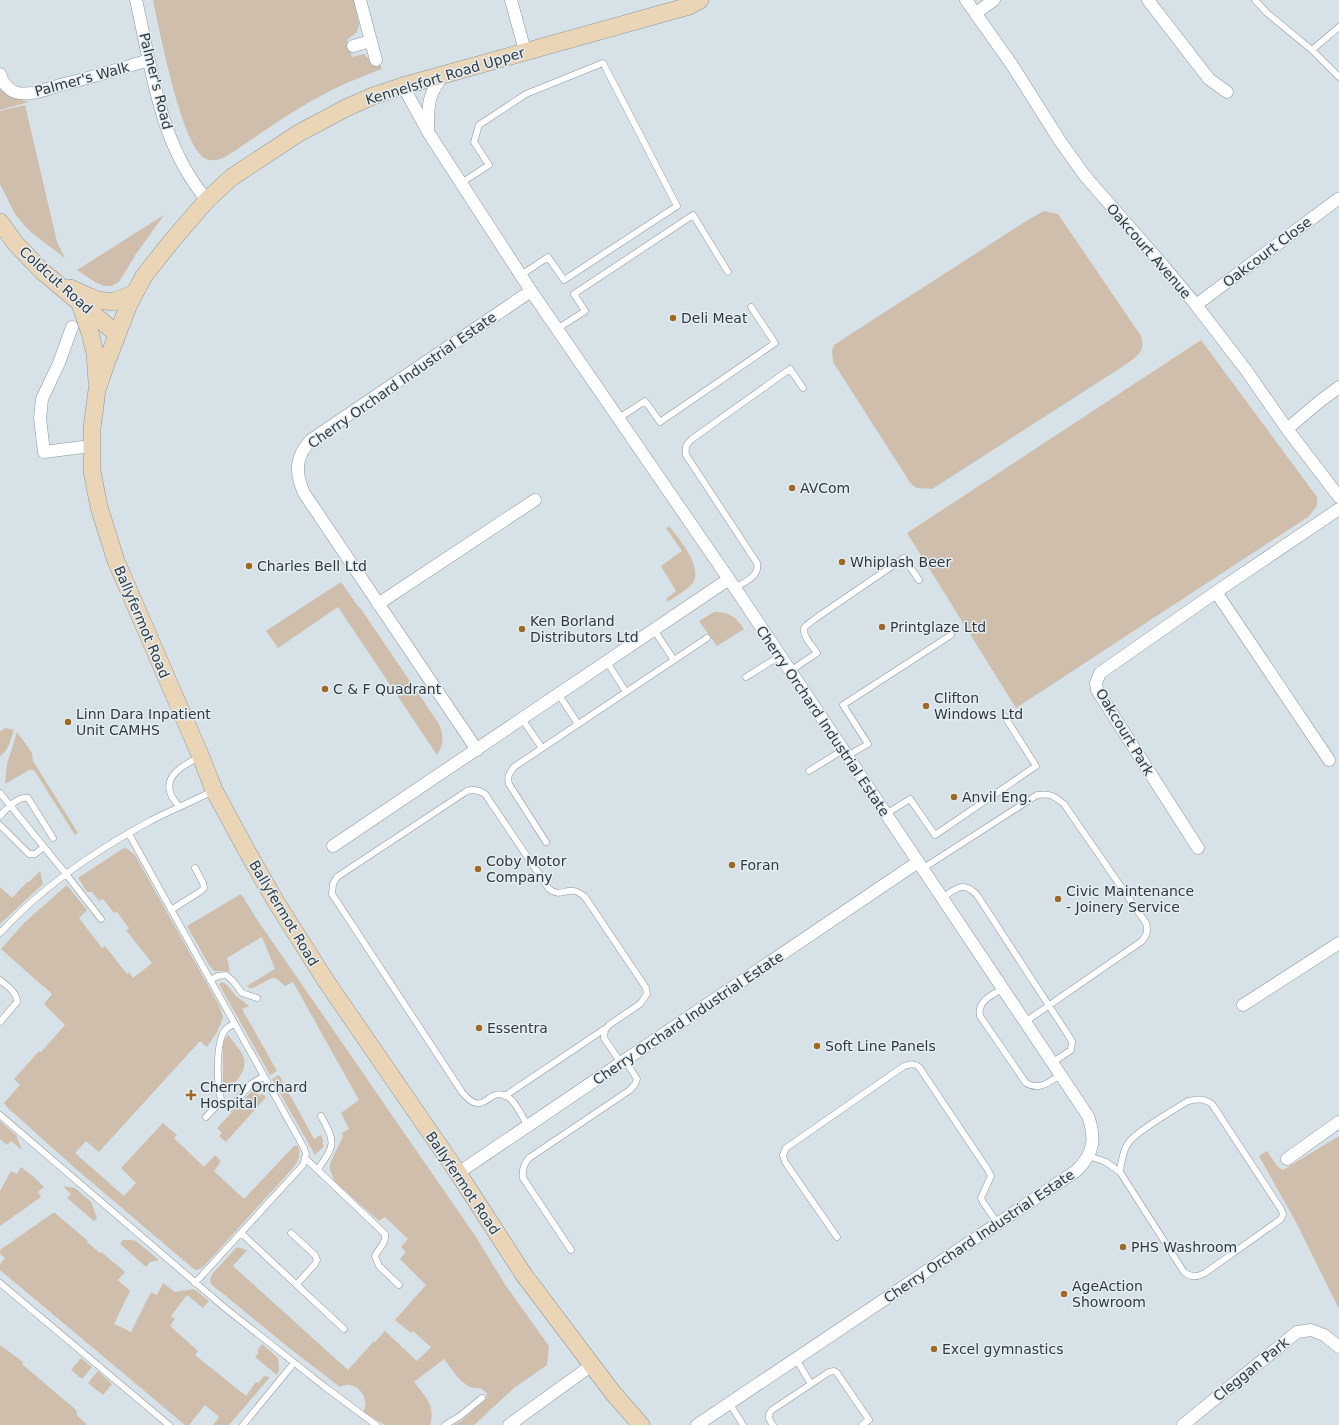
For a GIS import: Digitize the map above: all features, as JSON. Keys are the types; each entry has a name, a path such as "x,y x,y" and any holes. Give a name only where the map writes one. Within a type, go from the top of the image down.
{"main road":[{"name":"Kennelsfort Road Upper","path":"117,334 133,294 144,276 207,200 241,171 299,133 346,108 403,86 689,6 700,0"},
{"name":"Coldcut Road","path":"0,222 20,248 42,271 117,334"},
{"path":"55,282 98,300 113,302 133,294"},
{"path":"80,303 95,353 97,390"},
{"name":"Ballyfermot Road","path":"117,334 97,390 92,428 92,471 98,507 116,561 214,790 265,884 326,981 458,1173 524,1275 613,1393 641,1425"}],"street":[{"name":"Palmer's Road","path":"136,0 158,104 166,128 189,174 207,200"},
{"path":"360,0 376,60"},
{"path":"511,0 525,51"},
{"name":"Oakcourt Avenue","path":"966,0 1085,176 1196,305 1246,370 1287,429 1339,497"},
{"path":"976,13 994,0"},
{"path":"1148,0 1209,79 1227,92"},
{"path":"353,46 371,41"},
{"name":"Palmer's Walk","path":"0,74 5,84 15,92 32,93 97,76 149,60"},
{"path":"428,132 428,107 430,97 433,90 445,74"},
{"name":"Cherry Orchard Industrial Estate","path":"403,86 428,132 531,291 732,584 1088,1116 1090,1122 1093,1137 1089,1156 1084,1164 998,1224 697,1425"},
{"name":"Oakcourt Close","path":"1196,305 1338,199"},
{"name":"Cherry Orchard Industrial Estate","path":"477,750 304,493 298,481 297,470 299,457 305,446 311,440 531,291"},
{"path":"72,327 59,363 42,399 40,418 44,452 91,446"},
{"path":"1287,429 1339,387"},
{"path":"378,604 535,500"},
{"name":"Oakcourt Park","path":"1198,848 1097,690 1096,683 1100,673 1339,509"},
{"path":"333,846 654,630 732,584"},
{"path":"1216,592 1329,760"},
{"name":"Cherry Orchard Industrial Estate","path":"458,1173 623,1061 920,865"},
{"path":"1244,1005 1339,943"},
{"path":"1287,1159 1339,1122"},
{"name":"Cleggan Park","path":"1183,1425 1297,1332 1311,1330 1324,1335 1339,1348"},
{"path":"509,1425 592,1365"}],"lane":[{"path":"1255,0 1267,13 1312,50 1339,77"},
{"path":"1312,50 1339,27"},
{"path":"461,183 489,165 474,142 479,125 526,94 603,63 677,206 564,280 548,257 521,275"},
{"path":"557,329 585,311 574,294 694,215 728,272"},
{"path":"619,418 645,401 660,422 774,344 751,307"},
{"path":"732,584 756,574 758,568 757,563 686,455 685,449 687,443 790,370 802,388"},
{"path":"790,671 817,653 804,634 804,629 806,626 816,618 904,558 919,580"},
{"path":"654,630 674,660"},
{"path":"809,771 845,753 868,744 843,705 951,635"},
{"path":"546,842 509,784 509,775 514,767 707,638"},
{"path":"746,677 780,656"},
{"path":"607,662 626,692"},
{"path":"559,694 578,724"},
{"path":"886,814 910,799 935,835 1036,766 1005,718"},
{"path":"522,719 542,748"},
{"path":"180,807 170,792 171,779 181,767 201,757"},
{"path":"0,933 26,907 66,874 152,820 214,790"},
{"path":"505,1096 640,1004 647,994 646,988 585,897 578,891 574,890 556,893 549,889 488,797 479,790 471,790 467,791 337,877 333,884 332,894 468,1100 481,1104 492,1096 499,1094 505,1096 512,1100 528,1126"},
{"path":"0,793 101,919"},
{"path":"920,865 1037,795 1046,793 1054,796 1064,804 1146,923 1146,936 1142,941 1025,1022"},
{"path":"0,816 9,805 23,797 28,798 53,838"},
{"path":"0,825 29,854 35,854 44,847"},
{"path":"129,834 306,1154 303,1165 195,1283"},
{"path":"171,910 202,891 204,888 195,868"},
{"path":"942,898 962,886 972,890 977,895 1072,1041 1071,1050 1052,1063"},
{"path":"210,980 218,976 226,975 233,981 242,993 257,998"},
{"path":"0,980 15,993 17,997 17,1002 0,1022"},
{"path":"1002,989 984,1001 980,1006 980,1016 1026,1083 1031,1086 1040,1087 1060,1075"},
{"path":"234,1024 226,1029 222,1036 219,1050 219,1080 222,1100 230,1108 252,1084 264,1076"},
{"path":"571,1250 523,1178 522,1170 529,1158 630,1090 635,1084 637,1079 604,1038 605,1030 610,1024"},
{"path":"836,1237 786,1162 783,1155 786,1148 904,1066 911,1064 915,1064 919,1067 988,1170 991,1176 981,1198 998,1224"},
{"path":"1089,1156 1106,1162 1120,1172 1184,1272 1189,1276 1194,1277 1206,1274 1281,1219 1283,1214 1282,1209 1212,1104 1205,1100 1198,1099 1188,1101 1135,1136 1127,1144 1123,1154 1120,1172"},
{"path":"206,1117 222,1100"},
{"path":"0,1114 195,1283 294,1363 376,1425"},
{"path":"318,1169 328,1155 332,1140 331,1132 321,1116"},
{"path":"305,1158 385,1234 386,1240 374,1256 379,1266 399,1285"},
{"path":"240,1233 344,1329"},
{"path":"291,1233 315,1255 317,1260 297,1284"},
{"path":"0,1283 169,1425"},
{"path":"796,1360 811,1384"},
{"path":"243,1425 294,1363"},
{"path":"773,1425 769,1419 769,1414 772,1410 830,1372 834,1371 837,1373 870,1423 862,1425"},
{"path":"445,1425 460,1416 482,1398"},
{"path":"730,1404 742,1425"}],"shaded area":[{"path":"153,0 354,0 359,25 357,32 347,40 352,57 364,54 368,58 371,65 379,63 382,69 346,83 322,95 224,158 215,160 206,159 197,150 188,134 180,112 166,60"},
{"path":"0,89 12,97 29,102 0,110"},
{"path":"25,105 57,242 65,258 32,233 24,225 15,214 0,184 0,111"},
{"path":"1044,211 1058,214 1141,336 1142,349 1136,357 1128,363 932,489 917,488 911,484 833,362 832,351 834,345 1026,221"},
{"path":"164,215 136,254 119,282 112,286 104,286 77,270"},
{"path":"1201,340 1317,497 1317,506 1308,517 1016,708 907,533"},
{"path":"669,526 684,545 695,569 695,576 691,585 668,602 666,599 676,591 661,566 682,551 666,528"},
{"path":"341,582 439,724 442,732 442,740 441,747 437,755 338,607 278,648 266,631"},
{"path":"714,612 732,616 744,629 717,646 699,621"},
{"path":"6,728 14,730 7,748 0,756 0,731"},
{"path":"17,732 32,753 33,761 78,833 75,835 34,770 29,770 5,784 7,764"},
{"path":"126,848 135,855 220,1007 223,1018 217,1032 207,1047 200,1041 99,1152 86,1141 75,1153 124,1196 136,1183 121,1168 163,1123 177,1135 174,1138 204,1167 215,1155 221,1161 214,1171 244,1199 294,1146 298,1146 299,1149 299,1157 293,1168 205,1265 200,1269 195,1270 76,1169 4,1103 20,1085 14,1079 65,1025 44,1004 52,994 1,949 24,923 67,885 87,910 79,918 102,948 105,946 127,974 129,972 133,978 152,963 126,930 129,928 117,912 114,913 103,899 99,901 92,892 87,892 78,878 122,849"},
{"path":"40,871 43,884 0,924 0,887 12,898"},
{"path":"241,894 476,1237 506,1286 549,1346 547,1365 514,1388 474,1425 453,1425 461,1421 486,1399 487,1393 480,1388 474,1388 464,1383 444,1359 414,1382 428,1402 432,1412 430,1425 385,1425 363,1412 365,1401 364,1396 360,1391 351,1385 340,1387 211,1284 210,1279 213,1273 237,1247 247,1250 233,1266 348,1370 385,1331 417,1361 431,1347 413,1331 411,1333 395,1320 426,1285 400,1259 406,1252 401,1247 408,1239 385,1217 379,1221 335,1182 330,1170 330,1164 343,1136 342,1133 349,1129 341,1113 359,1100 293,982 285,986 277,979 272,978 253,988 249,988 247,986 275,969 262,937 227,958 230,971 214,971 209,965 187,926"},
{"path":"222,982 249,1006 242,1009 277,1071 270,1075 219,984"},
{"path":"228,1035 242,1054 244,1059 244,1068 233,1085 226,1091 223,1086 223,1046"},
{"path":"279,1075 314,1139 321,1135 323,1147 315,1155 272,1079"},
{"path":"253,1090 260,1096 262,1094 266,1097 226,1142 219,1136 222,1133 217,1128"},
{"path":"0,1121 16,1135 22,1150 11,1141 7,1145 0,1139"},
{"path":"1339,1136 1339,1309 1297,1224 1259,1156 1267,1151 1277,1166 1283,1170"},
{"path":"21,1167 44,1187 38,1192 41,1197 0,1226 0,1191 11,1171 17,1174"},
{"path":"63,1186 75,1188 91,1202 97,1218 94,1221 67,1198 71,1194"},
{"path":"55,1213 100,1253 101,1252 125,1272 118,1280 130,1291 114,1324 131,1332 151,1292 157,1295 163,1283 175,1292 194,1289 209,1301 203,1308 187,1295 171,1316 175,1319 170,1326 198,1351 195,1355 246,1396 256,1382 258,1383 264,1376 270,1377 229,1425 213,1425 219,1417 205,1405 189,1425 185,1425 0,1270 0,1264 5,1258 0,1254 0,1250"},
{"path":"123,1240 136,1241 159,1260 150,1262 146,1267 120,1244"},
{"path":"262,1344 278,1358 279,1370 277,1375 255,1357"},
{"path":"0,1345 23,1362 22,1364 76,1410 77,1415 87,1425 0,1425"},
{"path":"81,1358 92,1367 82,1379 71,1370"},
{"path":"98,1371 112,1384 103,1395 88,1383"}],"place":[{"name":"Deli Meat","path":"673,318"},
{"name":"AVCom","path":"792,488"},
{"name":"Whiplash Beer","path":"842,562"},
{"name":"Charles Bell Ltd","path":"249,566"},
{"name":"Printglaze Ltd","path":"882,627"},
{"name":"Ken Borland Distributors Ltd","path":"522,629"},
{"name":"C & F Quadrant","path":"325,689"},
{"name":"Clifton Windows Ltd","path":"926,706"},
{"name":"Linn Dara Inpatient Unit CAMHS","path":"68,722"},
{"name":"Anvil Eng.","path":"954,797"},
{"name":"Foran","path":"732,865"},
{"name":"Coby Motor Company","path":"478,869"},
{"name":"Civic Maintenance - Joinery Service","path":"1058,899"},
{"name":"Essentra","path":"479,1028"},
{"name":"Soft Line Panels","path":"817,1046"},
{"name":"Cherry Orchard Hospital","path":"191,1095"},
{"name":"PHS Washroom","path":"1123,1247"},
{"name":"AgeAction Showroom","path":"1064,1294"},
{"name":"Excel gymnastics","path":"934,1349"}]}
